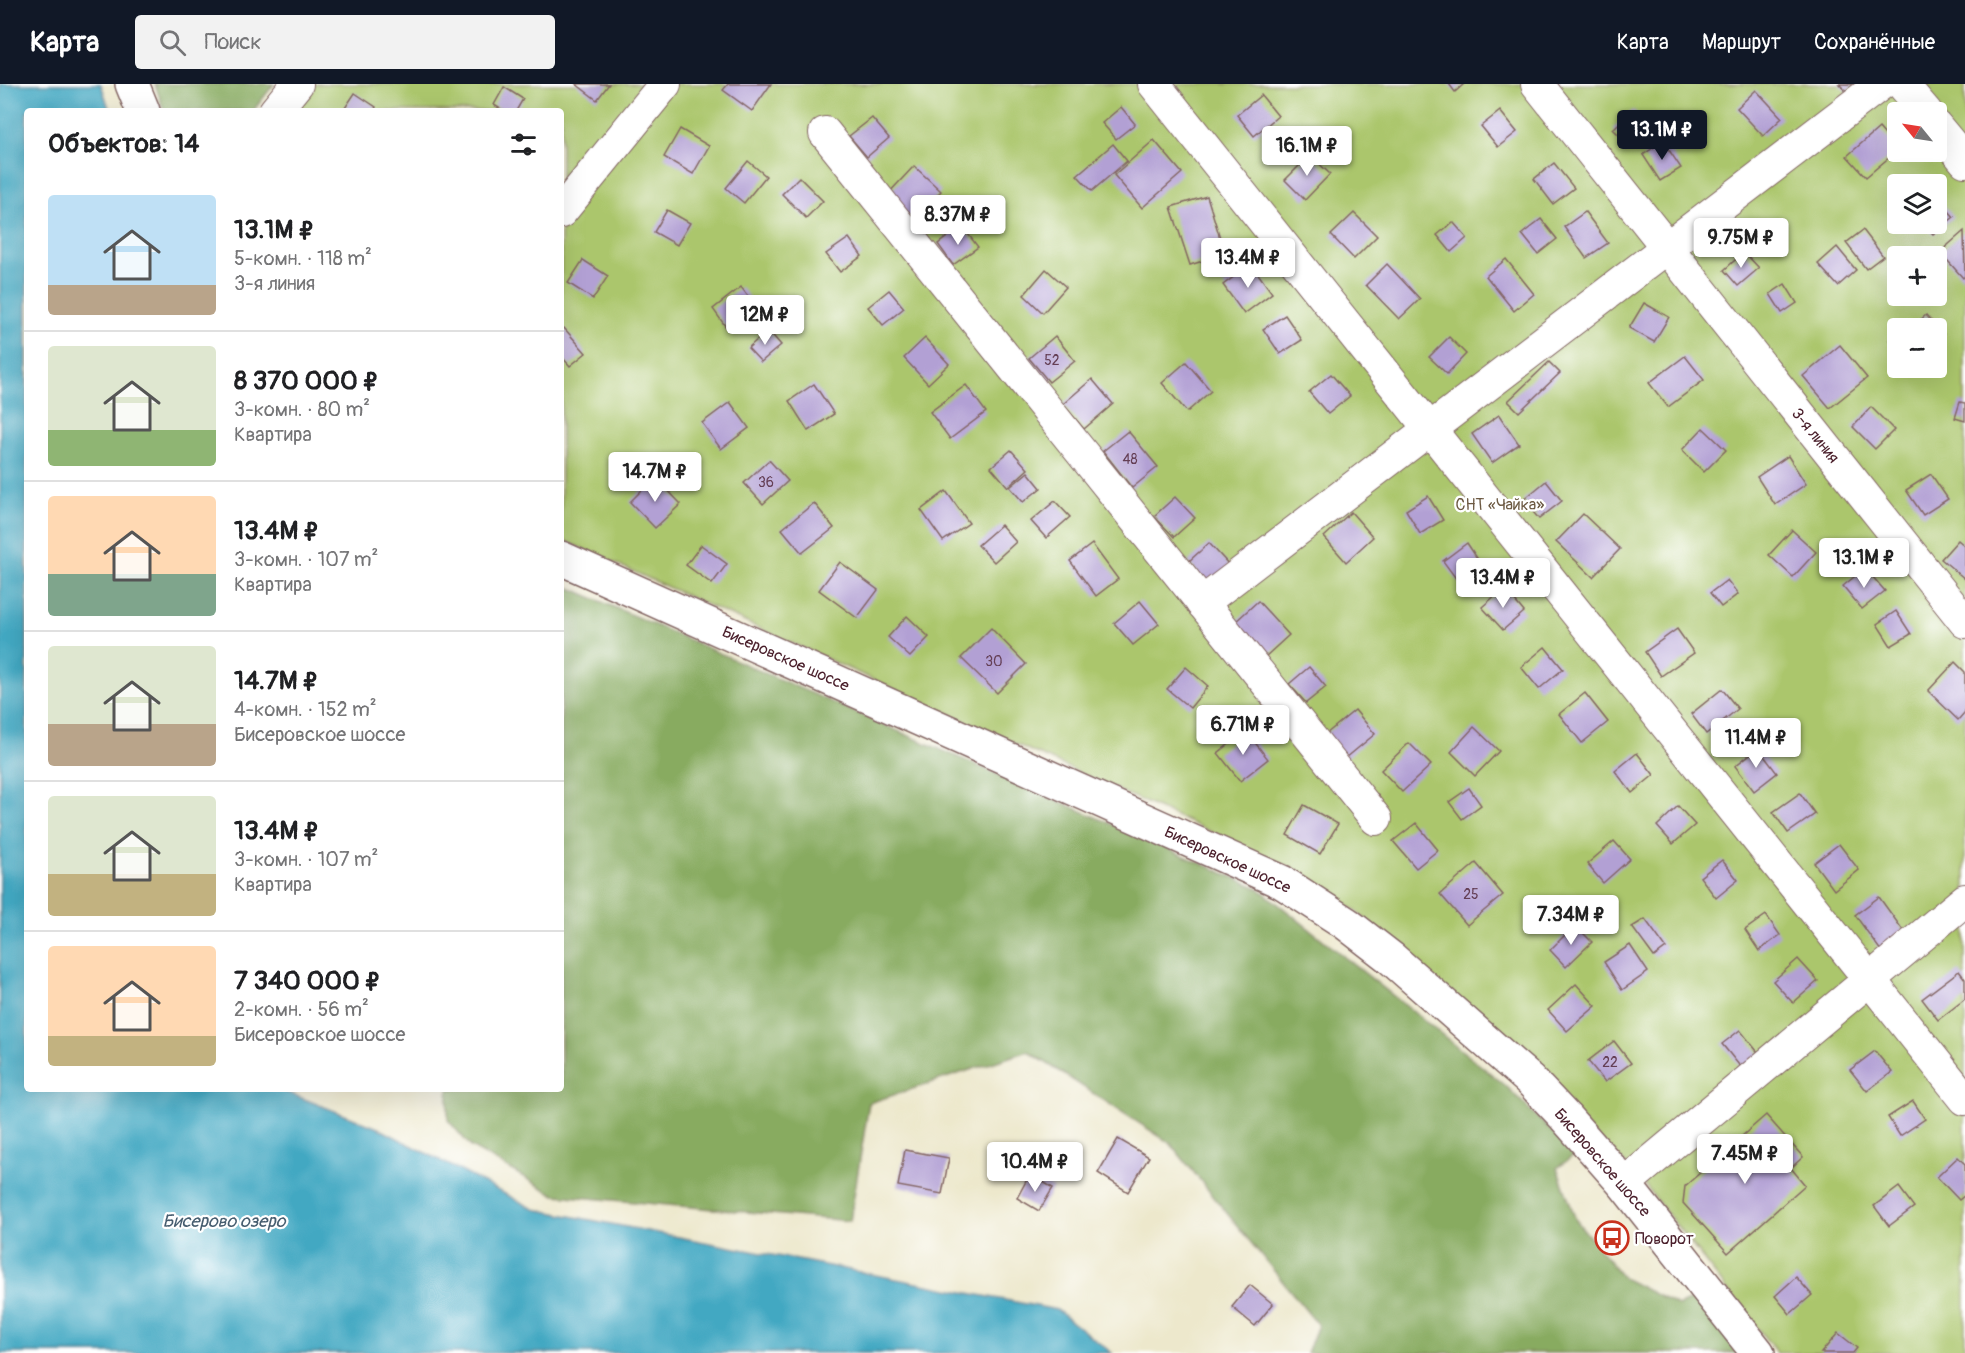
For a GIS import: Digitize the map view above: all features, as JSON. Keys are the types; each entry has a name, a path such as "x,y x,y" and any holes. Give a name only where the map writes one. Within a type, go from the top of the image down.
{"main road":[{"path":"132,84 142,108"},
{"name":"Бисеровское шоссе","path":"564,559 1282,882 1356,931 1391,958 1530,1080 1624,1184 1758,1353"}],"street":[{"path":"277,108 297,84"},
{"path":"564,208 665,84"},
{"path":"1154,84 1965,1099"},
{"name":"3-я линия","path":"1537,84 1965,622"},
{"path":"1202,603 1881,84"},
{"path":"1902,84 1917,102"},
{"path":"825,133 1376,819"},
{"path":"1947,139 1965,161"},
{"path":"1624,1184 1965,900"}],"green space":[{"path":"155,84 274,84 255,108 163,108"},
{"name":"СНТ «Чайка»","path":"297,84 1965,84 1965,1353 1777,1353 1636,1174 1356,911 1291,868 564,540 564,108 277,108"},
{"path":"564,585 1258,888 1505,1085 1575,1155 1557,1168 1576,1220 1623,1278 1678,1306 1700,1296 1744,1353 1307,1353 1318,1325 1170,1143 1028,1051 869,1103 850,1221 555,1195 471,1147 448,1120 448,1092 564,1092"}],"water":[{"name":"Бисерово озеро","path":"0,84 101,84 109,108 24,108 24,1092 287,1092 378,1128 534,1209 1057,1310 1112,1353 0,1353"}],"building":[{"path":"576,84 609,84 597,100"},
{"path":"728,84 771,84 752,111 723,90"},
{"path":"1449,84 1464,84 1455,92"},
{"path":"1839,84 1855,84 1847,92"},
{"path":"504,87 523,99 518,108 499,108 494,105"},
{"path":"1756,90 1782,118 1763,136 1737,108"},
{"path":"355,93 376,107 376,108 345,108"},
{"path":"1261,95 1278,116 1254,136 1237,115"},
{"path":"1121,107 1135,124 1116,139 1102,123"},
{"path":"1633,110 1649,126 1629,145 1613,129"},
{"path":"1500,111 1517,132 1498,147 1481,126"},
{"path":"872,118 889,138 867,157 849,136"},
{"path":"1879,128 1887,137 1887,159 1866,177 1847,156"},
{"path":"680,129 709,146 693,174 664,157"},
{"path":"1154,140 1182,173 1142,208 1114,175"},
{"path":"1663,141 1681,168 1660,181 1643,155"},
{"path":"1113,144 1127,161 1092,191 1077,175"},
{"path":"1310,155 1330,174 1305,200 1285,180"},
{"path":"748,161 766,176 744,203 726,188"},
{"path":"1554,163 1574,188 1553,204 1534,179"},
{"path":"914,166 941,191 914,221 886,196"},
{"path":"799,177 823,201 806,218 782,194"},
{"path":"1207,196 1225,254 1190,265 1171,207"},
{"path":"1947,209 1954,217 1947,223"},
{"path":"667,210 690,223 677,245 654,232"},
{"path":"1585,212 1608,243 1586,258 1564,227"},
{"path":"1354,213 1377,236 1354,259 1331,235"},
{"path":"1541,219 1557,239 1538,254 1522,234"},
{"path":"1453,222 1467,238 1451,252 1437,235"},
{"path":"962,226 978,247 953,265 938,244"},
{"path":"1863,230 1883,256 1866,269 1846,243"},
{"path":"1964,231 1965,276 1963,278 1947,260 1947,246"},
{"path":"849,238 862,256 840,272 826,254"},
{"path":"1837,247 1856,270 1838,286 1818,264"},
{"path":"1744,252 1759,268 1738,286 1724,270"},
{"path":"1506,259 1534,294 1514,311 1486,276"},
{"path":"583,260 608,276 593,299 568,283"},
{"path":"1251,264 1272,293 1244,314 1223,285"},
{"path":"1387,264 1420,299 1399,319 1366,285"},
{"path":"1046,269 1066,287 1043,313 1024,295"},
{"path":"1785,284 1797,303 1782,313 1770,294"},
{"path":"741,287 757,308 728,330 713,309"},
{"path":"889,290 904,308 883,325 868,307"},
{"path":"1644,303 1669,317 1654,342 1629,328"},
{"path":"1285,315 1302,340 1280,354 1263,329"},
{"path":"564,328 586,353 570,366 564,359"},
{"path":"768,330 781,345 761,362 748,348"},
{"path":"1055,336 1075,361 1049,382 1029,358"},
{"path":"1449,337 1466,354 1447,374 1429,357"},
{"path":"925,338 949,364 928,384 904,358"},
{"path":"1840,345 1867,378 1830,408 1803,376"},
{"path":"1685,356 1704,380 1668,407 1649,383"},
{"path":"1186,362 1211,391 1187,412 1162,383"},
{"path":"1549,362 1560,373 1519,412 1508,401"},
{"path":"1331,374 1350,396 1328,414 1309,392"},
{"path":"1092,379 1113,404 1084,429 1063,404"},
{"path":"814,384 834,414 808,431 789,401"},
{"path":"966,385 986,412 950,439 930,412"},
{"path":"730,402 749,428 721,449 702,423"},
{"path":"1960,402 1965,403 1965,421 1955,418"},
{"path":"1871,407 1894,430 1875,449 1853,427"},
{"path":"1499,415 1519,444 1492,463 1472,434"},
{"path":"1703,428 1726,450 1704,472 1682,450"},
{"path":"1128,431 1158,467 1132,488 1103,451"},
{"path":"1011,450 1028,469 1008,487 991,467"},
{"path":"1788,456 1806,484 1775,505 1757,477"},
{"path":"769,460 788,481 763,504 744,483"},
{"path":"1028,472 1041,488 1023,502 1010,487"},
{"path":"1931,474 1948,499 1923,515 1906,490"},
{"path":"655,477 681,504 655,528 630,502"},
{"path":"1546,481 1562,501 1539,519 1523,500"},
{"path":"946,491 969,523 943,541 921,510"},
{"path":"1428,496 1443,520 1420,534 1406,510"},
{"path":"1175,497 1195,518 1174,537 1154,516"},
{"path":"1055,501 1070,517 1046,538 1031,521"},
{"path":"814,503 834,528 802,553 782,529"},
{"path":"1351,512 1373,537 1346,562 1324,537"},
{"path":"1583,514 1620,549 1593,577 1556,542"},
{"path":"1001,525 1016,542 994,562 978,545"},
{"path":"1792,530 1816,552 1793,577 1769,555"},
{"path":"1958,540 1965,546 1965,579 1941,559"},
{"path":"1209,543 1232,568 1210,587 1188,562"},
{"path":"1467,543 1483,567 1460,584 1443,561"},
{"path":"1092,544 1118,579 1096,596 1070,561"},
{"path":"701,545 727,564 712,584 686,565"},
{"path":"840,562 878,590 857,618 819,590"},
{"path":"1865,568 1885,591 1862,609 1843,586"},
{"path":"1727,580 1738,594 1721,607 1710,593"},
{"path":"1504,588 1524,612 1503,630 1482,607"},
{"path":"1140,601 1159,624 1133,645 1114,623"},
{"path":"1258,601 1289,635 1265,657 1234,623"},
{"path":"1896,611 1911,634 1891,646 1877,624"},
{"path":"907,616 929,637 910,657 888,637"},
{"path":"991,628 1026,664 997,693 961,658"},
{"path":"1677,629 1694,653 1661,676 1645,652"},
{"path":"1545,647 1563,669 1539,689 1521,667"},
{"path":"1955,662 1965,672 1965,712 1958,720 1928,691"},
{"path":"1186,667 1208,686 1190,708 1167,689"},
{"path":"1309,667 1326,687 1306,703 1289,684"},
{"path":"1722,689 1738,709 1706,734 1691,714"},
{"path":"1585,693 1608,722 1582,743 1559,714"},
{"path":"1355,710 1375,734 1346,758 1326,734"},
{"path":"1474,727 1499,751 1475,776 1451,752"},
{"path":"1246,731 1268,759 1240,781 1218,753"},
{"path":"1409,743 1431,765 1402,792 1381,770"},
{"path":"1758,748 1777,773 1754,791 1735,766"},
{"path":"1637,753 1654,775 1632,793 1615,771"},
{"path":"1469,788 1481,805 1462,819 1449,802"},
{"path":"1800,793 1815,814 1788,833 1773,812"},
{"path":"1304,805 1338,824 1320,854 1287,835"},
{"path":"1678,806 1695,825 1673,844 1657,826"},
{"path":"1416,823 1438,850 1416,868 1393,841"},
{"path":"1614,841 1630,859 1603,883 1587,864"},
{"path":"1839,844 1859,870 1834,890 1814,863"},
{"path":"1722,860 1738,880 1716,898 1700,877"},
{"path":"1476,863 1503,895 1467,925 1440,894"},
{"path":"1879,897 1905,933 1881,951 1855,915"},
{"path":"1766,915 1780,935 1759,951 1745,930"},
{"path":"1645,919 1666,948 1654,957 1632,927"},
{"path":"1575,925 1592,942 1566,967 1550,950"},
{"path":"1630,945 1648,972 1622,990 1604,962"},
{"path":"1798,959 1818,981 1793,1003 1773,981"},
{"path":"1959,971 1965,979 1965,999 1938,1020 1922,999"},
{"path":"1576,984 1596,1006 1567,1031 1548,1010"},
{"path":"1740,1030 1761,1056 1743,1070 1722,1044"},
{"path":"1614,1041 1631,1063 1605,1082 1588,1061"},
{"path":"1875,1051 1892,1072 1867,1091 1850,1070"},
{"path":"1913,1101 1925,1119 1900,1136 1888,1117"},
{"path":"1766,1115 1803,1157 1791,1168 1805,1185 1728,1253 1683,1203 1685,1186"},
{"path":"1118,1139 1149,1157 1128,1192 1098,1173"},
{"path":"905,1150 949,1158 942,1194 898,1186"},
{"path":"1958,1157 1965,1164 1965,1195 1959,1200 1937,1177"},
{"path":"1030,1174 1053,1188 1039,1211 1017,1198"},
{"path":"1899,1187 1914,1207 1889,1226 1874,1206"},
{"path":"1796,1277 1812,1295 1790,1314 1775,1296"},
{"path":"1250,1285 1273,1304 1255,1326 1232,1307"},
{"path":"1838,1333 1857,1348 1853,1353 1821,1353"}],"place":[{"name":"Поворот","path":"1612,1238"}]}
